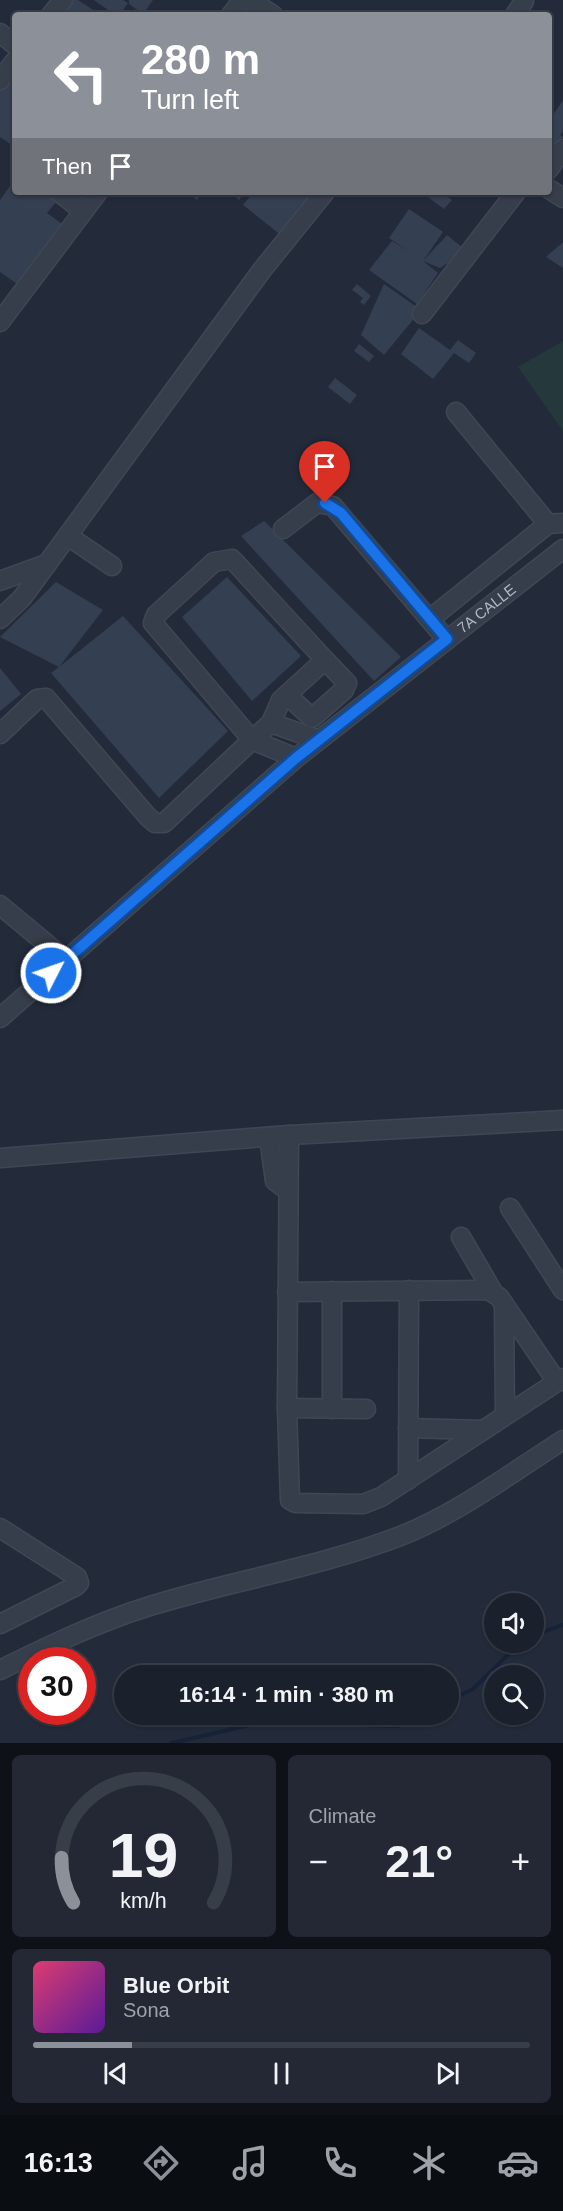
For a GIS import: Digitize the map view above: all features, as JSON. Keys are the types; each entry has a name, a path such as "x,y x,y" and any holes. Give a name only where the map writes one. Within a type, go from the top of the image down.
{"street":[{"path":"53,12 63,0"},
{"path":"250,0 268,12"},
{"path":"0,33 12,43"},
{"path":"0,81 12,65"},
{"path":"552,165 563,149"},
{"path":"63,195 84,211"},
{"path":"0,322 6,302 84,211 95,195"},
{"path":"0,619 22,598 262,270 323,195"},
{"path":"422,314 514,195"},
{"path":"430,619 556,523 456,412"},
{"path":"283,529 317,503 333,506 447,639"},
{"path":"68,536 112,566"},
{"name":"7A CALLE","path":"2,1013 66,960 296,758 563,549"},
{"path":"287,695 312,718 344,690 347,683 232,559 214,562 156,615 153,623 157,629 252,740 296,758"},
{"path":"0,581 46,564"},
{"path":"0,734 37,699 46,698 155,823 164,823 272,723 273,714 287,695 325,660"},
{"path":"272,723 319,740"},
{"path":"0,905 66,960"},
{"path":"4,1162 289,1135 563,1120"},
{"path":"289,1135 287,1408 290,1500 296,1503 363,1504 381,1497 560,1380 499,1298 461,1237"},
{"path":"269,1137 275,1181 288,1191"},
{"path":"510,1208 560,1279"},
{"path":"287,1292 484,1289 499,1298"},
{"path":"408,1480 409,1290"},
{"path":"332,1292 332,1409"},
{"path":"499,1298 505,1414"},
{"path":"287,1408 366,1409"},
{"path":"408,1428 481,1430"},
{"path":"0,1670 119,1616 152,1605 298,1569 402,1535 454,1510 563,1440"},
{"path":"0,1527 77,1577 79,1582 76,1586 0,1624"}],"green space":[{"path":"563,341 563,431 518,367"}],"building":[{"path":"72,0 78,0 96,12 64,12"},
{"path":"94,0 123,0 128,3 122,12 111,12"},
{"path":"129,0 153,0 144,12 140,12 129,4"},
{"path":"9,74 12,75 12,145 0,137 0,86"},
{"path":"563,100 563,131 560,135 563,137 552,153 552,116"},
{"path":"12,183 12,195 48,195 57,201 47,213 66,227 20,286 0,272 0,200"},
{"path":"190,195 200,195 197,200"},
{"path":"233,195 243,195 239,200"},
{"path":"251,195 314,195 282,236 243,205"},
{"path":"425,195 446,195 452,200 444,209"},
{"path":"409,209 443,232 423,261 438,273 417,304 369,270 392,241 410,252 389,238"},
{"path":"447,235 467,251 440,268 423,261"},
{"path":"563,242 563,268 546,257"},
{"path":"357,284 371,296 364,305 360,302 363,298 352,290"},
{"path":"384,284 421,310 384,355 361,335"},
{"path":"419,328 450,350 458,340 476,353 469,363 454,353 433,379 401,354"},
{"path":"359,344 374,356 369,362 354,351"},
{"path":"335,378 357,395 350,404 328,387"},
{"path":"264,521 401,657 374,681 241,536"},
{"path":"227,577 301,656 252,701 182,617"},
{"path":"56,582 103,610 59,667 0,637"},
{"path":"123,616 228,731 159,798 51,673"},
{"path":"0,668 21,694 0,711"}],"waterway":[{"path":"544,1632 563,1625"},
{"path":"459,1696 473,1689 510,1653"},
{"path":"172,1743 250,1725"},
{"path":"364,1725 399,1725"}],"route":[{"path":"51,973 296,758 447,639 341,513 325,503"}]}
